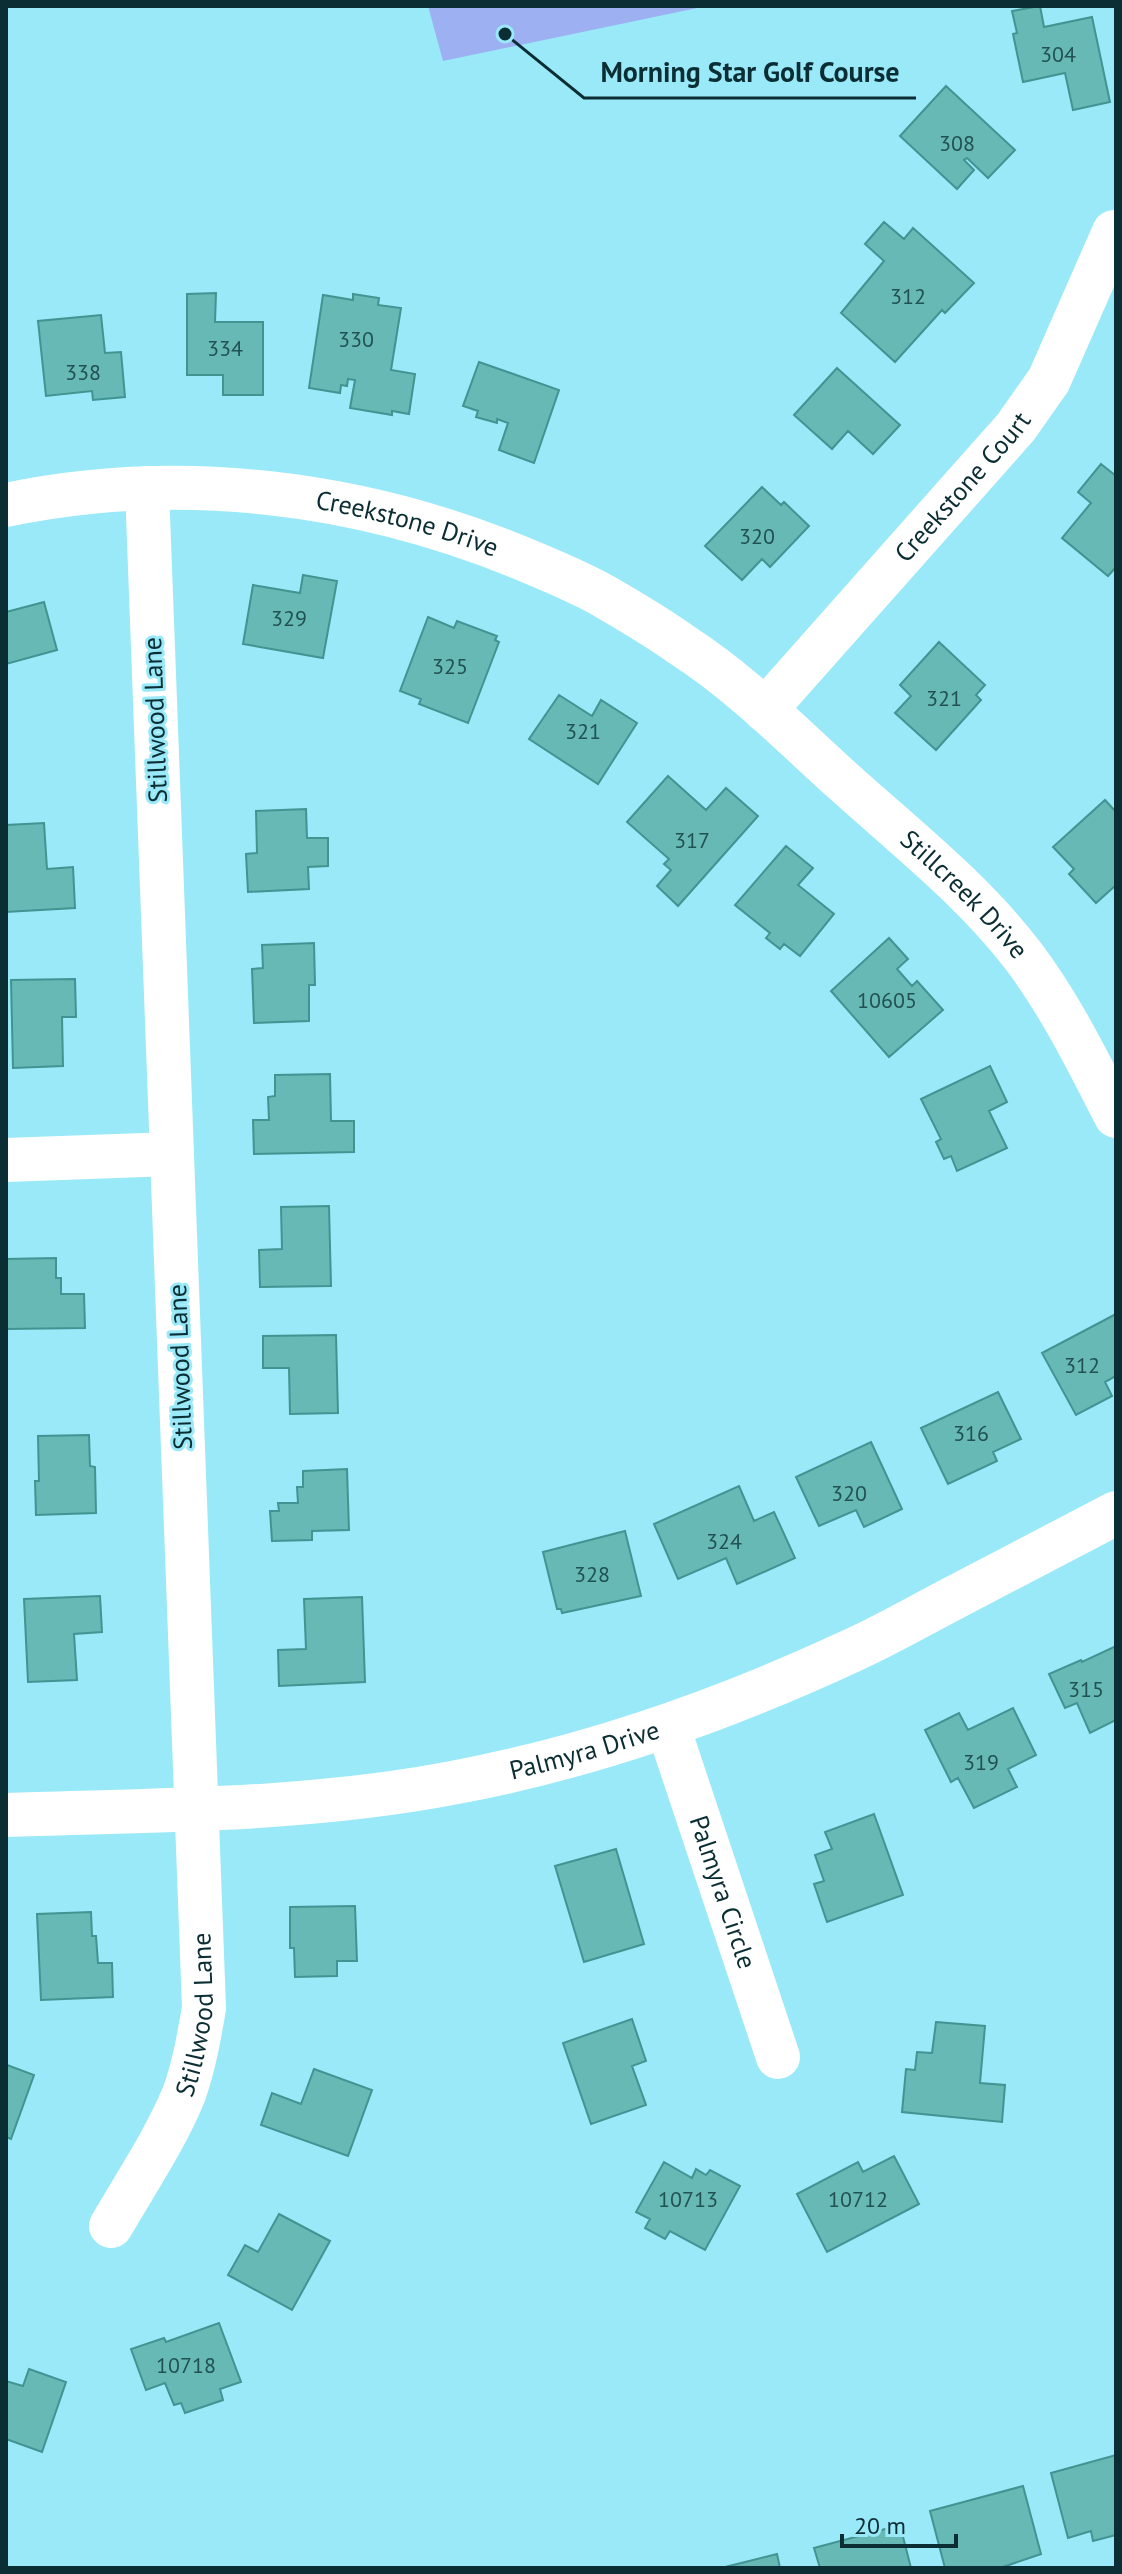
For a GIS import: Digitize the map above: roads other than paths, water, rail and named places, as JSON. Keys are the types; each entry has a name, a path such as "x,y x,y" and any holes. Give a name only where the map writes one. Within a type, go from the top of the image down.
{"street":[{"name":"Creekstone Court","path":"765,710 1016,427 1049,380 1114,232"},
{"name":"Creekstone Drive","path":"6,505 83,492 147,488 220,489 370,509 469,537 539,565 605,597 681,644 765,710"},
{"name":"Stillwood Lane","path":"111,2226 174,2116 185,2090 204,2008 147,488"},
{"name":"Stillcreek Drive","path":"765,710 975,900 1024,957 1056,1003 1116,1116"},
{"path":"6,1160 172,1154"},
{"name":"Palmyra Drive","path":"6,1815 343,1799 444,1785 527,1767 668,1727 738,1701 855,1649 1116,1513"},
{"name":"Palmyra Circle","path":"668,1727 778,2057"}],"place":[{"name":"Morning Star Golf Course","path":"505,34"}]}
